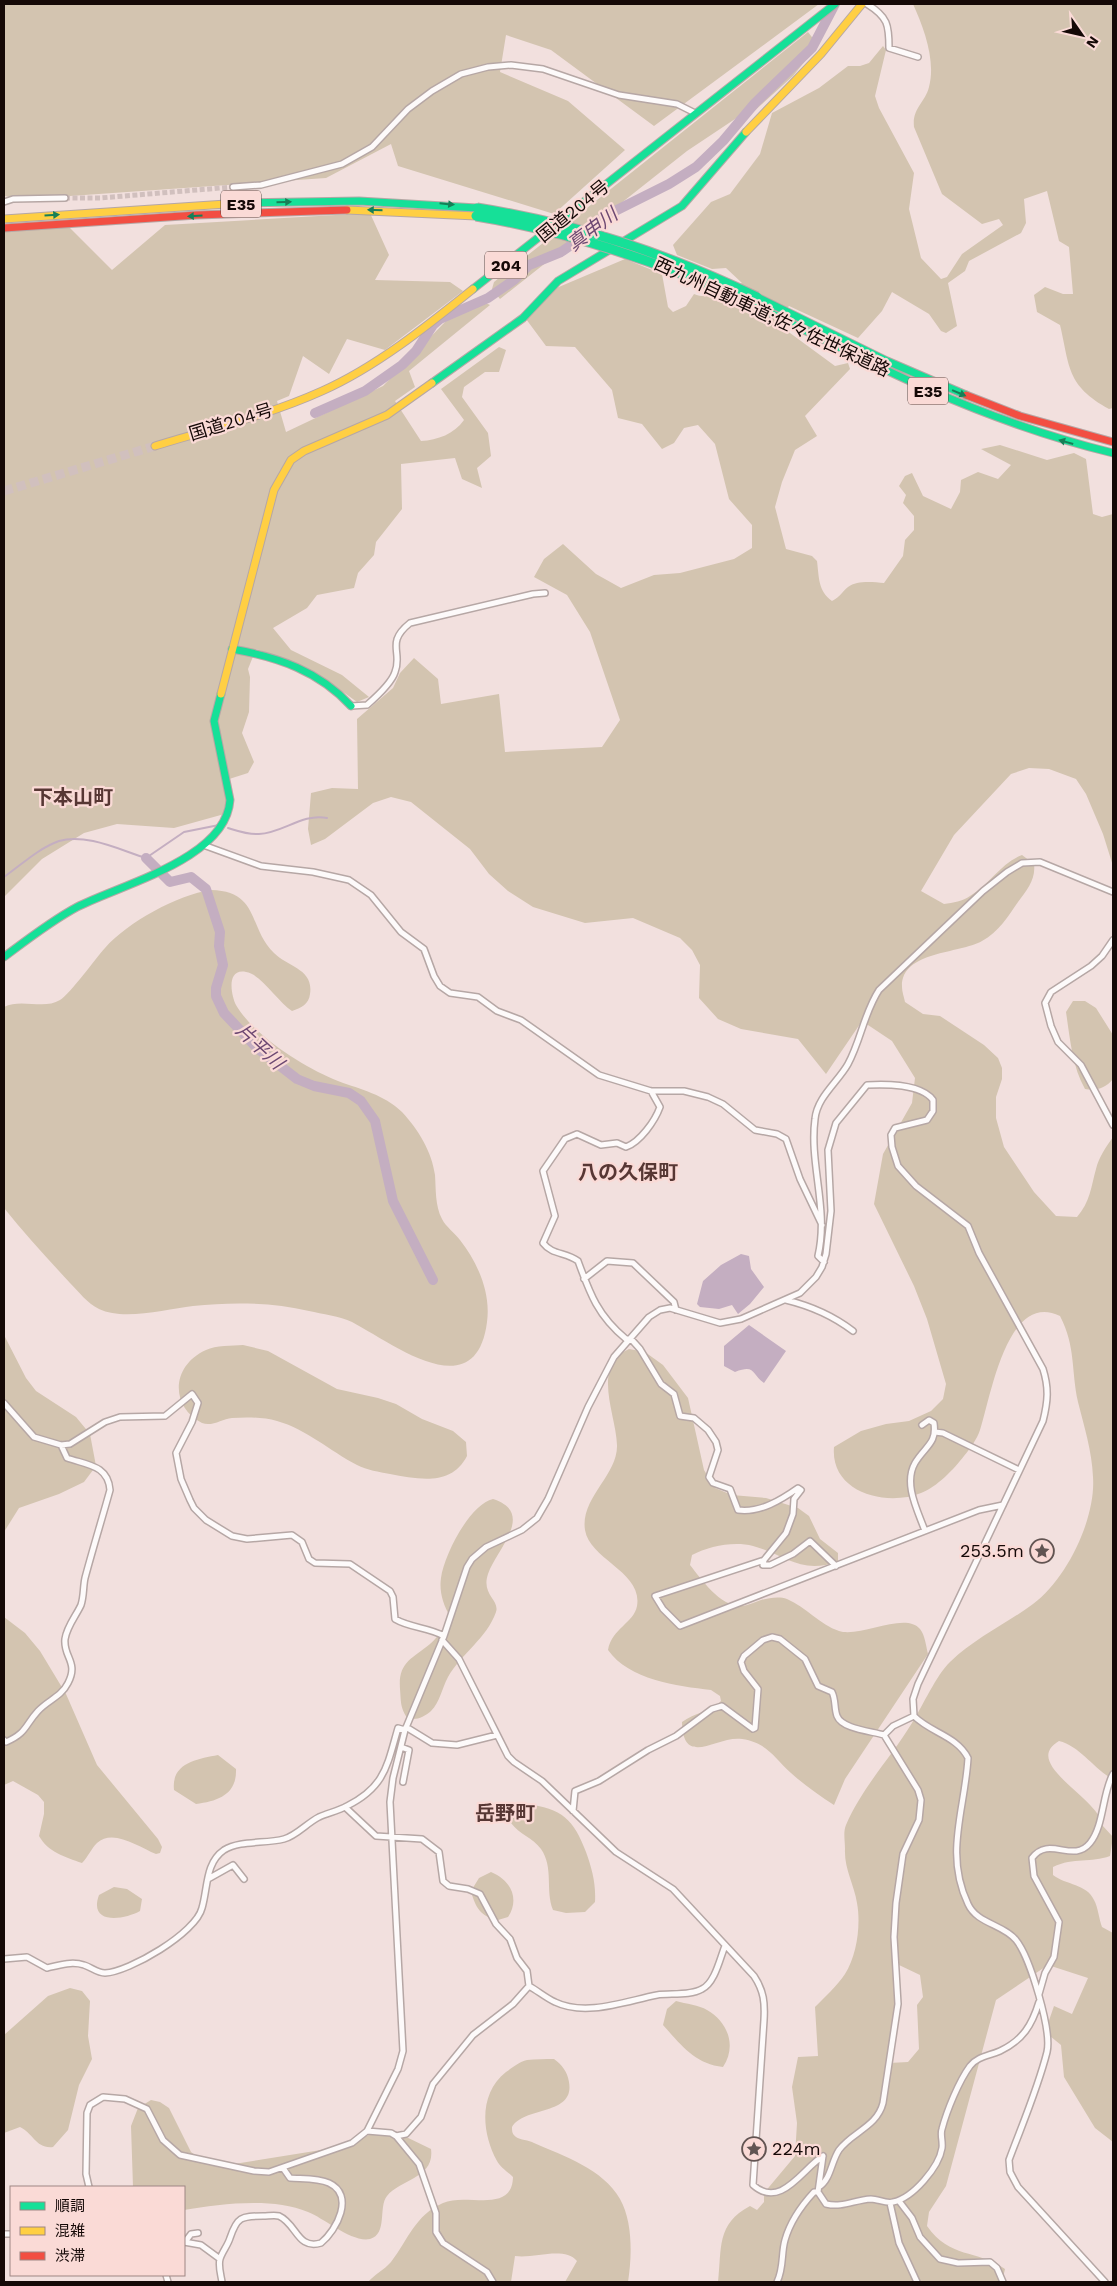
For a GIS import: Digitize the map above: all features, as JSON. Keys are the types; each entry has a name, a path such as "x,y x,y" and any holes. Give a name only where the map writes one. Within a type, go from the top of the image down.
{"main road":[{"name":"国道204号","path":"155,446 292,403 323,391 374,364 404,344 481,285 695,113 835,4"},
{"path":"4,957 61,916 194,854 216,837 227,820 230,810 230,798 217,745 214,721 274,490 282,473 292,460 312,447 387,415 502,335 523,318 558,281 578,267 682,206 735,143 814,61 862,4"},
{"name":"西九州自動車道;佐々佐世保道路","path":"4,219 314,201 394,201 476,212 534,217 613,238 689,266 882,369 962,406 1040,434 1113,453"},
{"name":"西九州自動車道;佐々佐世保道路","path":"4,228 198,216 337,210 476,212"},
{"name":"西九州自動車道;佐々佐世保道路","path":"755,301 966,396 1044,425 1113,442"},
{"path":"232,649 282,661 335,689 351,706"}],"street":[{"path":"867,4 885,18 888,26 889,48 918,58"},
{"path":"234,187 261,185 342,164 372,147 408,108 432,91 462,74 488,67 511,65 543,69 619,95 677,104 695,113"},
{"path":"4,202 13,199 65,198"},
{"path":"351,706 367,705 395,672 396,642 402,630 410,623 533,594 545,594"},
{"path":"206,846 261,866 313,872 349,880 371,895 401,932 424,949 440,986 450,993 478,997 497,1011 521,1020 599,1075 651,1091 684,1091 708,1097 722,1104 755,1130 777,1134 786,1140 800,1178 822,1225"},
{"path":"824,1262 818,1256 823,1236 814,1134 815,1117 819,1104 853,1054 872,1001 879,990 983,891 1022,863 1040,862 1113,892"},
{"path":"1113,940 1102,956 1091,966 1051,992 1045,1003 1051,1026 1058,1042 1081,1065 1113,1125"},
{"path":"89,2186 86,2174 87,2113 90,2105 103,2097 125,2099 147,2109 164,2140 180,2155 254,2171 269,2172 283,2168 352,2143 367,2131 398,2069 403,2051 390,1802 406,1729 443,1638 472,1559 486,1547 522,1530 537,1518 548,1499 588,1407 614,1357 649,1317 660,1310 670,1308 720,1323 742,1319 800,1293 809,1284 824,1262 831,1211 828,1150 836,1123 867,1085 901,1087 924,1092 931,1098 934,1105 927,1120 895,1128 891,1135 892,1147 898,1166 916,1186 968,1226 979,1253 1043,1369 1047,1382 1049,1399 1043,1421 918,1684 913,1699 914,1716 933,1731 959,1744 968,1758 955,1845 962,1886 968,1905 975,1914 1016,1940 1023,1952 1039,1998 1047,2052 1010,2160 1010,2172 1018,2188 1105,2282"},
{"path":"651,1091 660,1107 656,1116 633,1145 626,1147 613,1142 601,1145 577,1134 571,1134 565,1139 543,1172 555,1216 543,1243 547,1249 568,1255 578,1261 584,1279 605,1320 626,1339 631,1339 640,1349 661,1384 674,1394 680,1416 694,1418 708,1430 716,1442 718,1450 709,1476 713,1482 730,1489 738,1510 745,1511 773,1504 798,1488 801,1490 794,1500 793,1514 786,1533 764,1560 655,1596 656,1601 680,1626 979,1510 1003,1505"},
{"path":"584,1279 608,1261 633,1263 674,1302 676,1310"},
{"path":"785,1299 813,1308 835,1318 853,1331"},
{"path":"4,1403 34,1437 61,1445 70,1444 105,1422 120,1417 165,1416 192,1394 198,1403 192,1422 176,1453 181,1480 190,1500 206,1520 232,1536 247,1539 292,1535 302,1542 308,1559 315,1563 350,1564 390,1591 393,1597 394,1619 403,1624 434,1630 443,1638 459,1659 497,1734 514,1762 542,1780 616,1852 673,1889 754,1976 761,1987 765,2001 753,2185 771,2193 778,2192 789,2186 823,2156 819,2190 826,2204 837,2207 866,2199 878,2199 890,2203 899,2200 925,2180 937,2165 942,2147 942,2130 959,2084 971,2064 982,2057 1001,2050 1028,2030 1045,1973 1054,1957 1059,1922 1034,1876 1032,1858 1037,1851 1046,1847 1067,1852 1089,1845 1098,1829 1107,1786 1113,1774"},
{"path":"922,1425 932,1420 935,1432 935,1437 915,1463 911,1476 913,1500 925,1531"},
{"path":"935,1432 942,1433 1019,1470"},
{"path":"4,1740 6,1742 11,1740 26,1730 38,1711 61,1695 69,1682 73,1665 66,1648 65,1639 72,1618 81,1605 85,1580 110,1490 109,1479 106,1474 95,1467 67,1458 61,1445"},
{"path":"764,1560 763,1565 770,1565 793,1554 810,1541 836,1566"},
{"path":"572,1811 575,1791 599,1781 648,1750 676,1736 712,1709 722,1706 753,1729 755,1728 758,1689 744,1671 741,1662 744,1656 763,1640 772,1637 780,1639 805,1659 818,1686 832,1692 837,1715 841,1721 884,1735 918,1790 921,1800 919,1820 904,1854 896,1903 894,1937 898,2004 884,2103 881,2112 872,2123 840,2149 826,2183 805,2202 792,2223 784,2240 782,2272 777,2282"},
{"path":"884,1735 893,1726 914,1716"},
{"path":"4,1959 27,1957 47,1968 76,1963 106,1973 146,1959 186,1931 196,1921 202,1910 214,1859 230,1846 286,1839 318,1818 346,1807 368,1795 376,1787 389,1760 398,1728 406,1729 432,1743 457,1746 497,1734"},
{"path":"401,1747 409,1750 403,1782"},
{"path":"346,1807 353,1812 369,1831 382,1838 413,1836 422,1838 439,1852 443,1881 449,1886 468,1889 480,1894 496,1924 510,1939 517,1958 527,1971 529,1986 513,2004 473,2035 433,2084 421,2117 406,2134 396,2136"},
{"path":"208,1880 234,1865 244,1879"},
{"path":"529,1986 555,2002 583,2007 620,2004 657,1995 694,1991 702,1989 709,1983 725,1946"},
{"path":"367,2131 391,2133 396,2136 419,2164 436,2213 436,2232 439,2238 443,2243 487,2272 493,2282"},
{"path":"222,2282 220,2259 235,2224 240,2218 249,2216 278,2216 289,2224 298,2238 309,2245 321,2244 329,2237 339,2221 342,2206 339,2190 327,2182 290,2178 283,2168"},
{"path":"899,2200 912,2218 920,2237 940,2259 958,2263 990,2262 997,2268 1002,2282"},
{"path":"890,2203 900,2243 918,2282"},
{"path":"185,2241 191,2234 198,2233"},
{"path":"185,2242 201,2245 220,2259"}],"shaded area":[{"path":"4,4 819,4 654,126 551,50 506,35 500,72 568,101 625,150 554,214 398,166 391,144 326,178 27,199 4,196"},
{"path":"913,4 1113,4 1113,408 1109,409 1095,400 1077,383 1069,364 1060,325 1037,312 1034,295 1045,287 1063,294 1073,294 1069,247 1059,241 1047,191 1024,199 1026,223 1021,233 969,261 965,271 948,283 957,326 946,333 941,331 929,314 892,292 882,311 858,338 789,306 775,322 835,366 848,363 850,369 805,416 817,436 795,450 782,482 775,507 786,549 812,556 817,561 822,588 827,597 832,601 848,587 856,583 884,583 903,556 905,540 914,530 914,516 903,503 906,495 899,486 905,476 912,473 923,496 951,509 960,492 961,480 978,472 998,479 1011,465 981,449 1000,445 1047,460 1074,453 1086,459 1093,514 1102,517 1113,514 1113,866 1103,834 1086,794 1076,779 1049,769 1029,768 1011,774 954,835 921,891 944,904 967,898 1008,863 1022,855 1034,864 1034,875 1030,884 1007,918 988,938 972,945 921,960 911,966 904,975 902,987 905,1002 923,1014 940,1016 984,1045 998,1058 1002,1068 1002,1079 996,1097 996,1118 1004,1147 1034,1192 1056,1216 1077,1217 1085,1206 1099,1160 1113,1137 1113,1776 1109,1777 1073,1747 1059,1741 1050,1750 1049,1760 1055,1771 1065,1782 1089,1804 1098,1815 1102,1825 1113,1837 1110,1856 1061,1864 1053,1867 1053,1875 1081,1888 1091,1895 1097,1906 1102,1927 1113,1933 1113,2142 1095,2128 1064,2077 1061,2045 1045,2032 1054,2006 1072,2014 1088,1978 1048,1965 996,2000 946,2186 929,2212 927,2226 936,2237 954,2249 984,2258 1005,2269 1002,2282 718,2282 721,2248 726,2229 739,2213 750,2206 757,2210 764,2202 764,2193 795,2156 797,2123 792,2087 798,2057 818,2056 815,2007 845,1974 855,1949 858,1912 856,1896 846,1863 844,1837 845,1828 853,1811 912,1723 945,1667 980,1638 1023,1611 1045,1593 1068,1564 1084,1529 1090,1511 1093,1477 1091,1458 1078,1402 1069,1338 1060,1316 1042,1312 1027,1318 1014,1332 1004,1351 996,1373 980,1430 975,1440 955,1466 933,1487 907,1497 892,1498 877,1497 851,1485 841,1476 835,1463 834,1447 861,1431 886,1424 909,1421 931,1411 943,1399 946,1384 927,1319 914,1286 874,1204 883,1154 912,1103 915,1078 892,1041 862,1021 826,1074 798,1039 741,1029 718,1019 699,998 700,965 692,950 680,938 633,918 585,923 533,907 508,891 489,874 470,849 411,802 391,797 373,803 325,839 311,845 308,829 311,793 332,788 358,789 357,719 393,688 400,673 414,658 438,679 441,704 499,694 505,752 602,747 620,720 590,632 567,595 534,577 544,559 563,544 596,574 621,588 654,575 680,573 734,559 752,548 752,525 729,499 715,444 698,425 684,428 674,443 662,449 642,424 618,418 612,390 575,347 546,346 526,319 547,292 625,259 662,274 668,307 673,312 686,306 694,294 700,296 713,295 742,283 726,268 712,269 677,255 673,245 711,202 730,194 760,154 772,113 819,88 848,66 860,66 869,63 883,46 886,50 875,96 879,108 914,173 909,209 921,258 941,279 947,277 962,254 1003,225 999,219 982,224 942,194 914,127 915,115 927,93 931,77 928,45","holes":["899,1965 920,1975 923,1997 917,2005 919,2049 908,2062 889,2063"]},
{"path":"808,32 818,45 793,76 751,114 744,113 687,151 500,299 492,289 494,282"},
{"path":"370,213 389,255 375,280 450,282 463,291 385,350 347,339 329,374 303,356 289,396 277,401 286,432 383,386 445,322 478,299 490,305 409,371 415,387 395,401 421,441 450,433 464,420 441,389 499,347 506,350 499,372 485,372 464,387 462,397 488,433 491,456 477,468 482,488 462,479 455,458 401,464 402,509 376,542 374,555 358,573 354,588 317,595 307,608 273,628 291,650 342,675 369,697 357,702 309,671 270,653 256,649 248,669 250,677 249,712 242,733 254,762 248,773 226,780 228,813 174,828 117,824 84,833 42,859 4,897 4,226 69,227 112,270 165,225"},
{"path":"211,890 227,892 238,897 246,904 266,943 280,958 299,969 308,979 310,986 310,994 306,1003 292,1011 252,974 240,972 235,974 232,983 233,995 236,1005 244,1017 281,1050 311,1068 338,1081 372,1093 395,1106 419,1133 431,1158 440,1214 478,1268 485,1289 488,1311 487,1322 480,1348 467,1362 450,1366 430,1363 388,1343 352,1322 331,1315 295,1308 251,1304 222,1304 133,1314 120,1314 99,1309 83,1297 4,1208 4,1007 18,1004 47,1004 60,1000 105,948 126,929 169,904"},
{"path":"1073,1001 1085,1001 1096,1008 1113,1035 1113,1079 1107,1085 1093,1090 1085,1089 1077,1071 1072,1052 1066,1012"},
{"path":"741,1254 749,1256 751,1269 764,1287 750,1304 738,1314 732,1305 719,1309 700,1307 697,1304 703,1281 721,1265"},
{"path":"749,1325 786,1351 764,1383 750,1370 735,1372 724,1366 724,1346"},
{"path":"4,1335 26,1378 36,1391 76,1417 90,1434 96,1466 84,1482 59,1494 19,1508 4,1532"},
{"path":"243,1345 268,1351 337,1389 396,1404 422,1419 453,1431 466,1442 467,1456 452,1473 443,1477 433,1479 412,1478 377,1472 361,1467 298,1429 277,1421 243,1417 210,1424 202,1423 191,1416 184,1407 180,1396 181,1375 186,1365 210,1348"},
{"path":"629,1349 645,1352 663,1365 688,1398 704,1470 715,1488 732,1495 766,1498 798,1508 809,1516 820,1539 838,1553 838,1561 814,1566 803,1565 753,1546 730,1544 706,1549 692,1555 690,1565 713,1592 727,1603 743,1606 771,1598 787,1599 826,1625 839,1631 858,1631 904,1623 913,1624 923,1634 928,1654 845,1779 834,1805 801,1782 770,1752 751,1741 732,1739 703,1747 695,1747 688,1744 684,1736 682,1722 717,1704 721,1701 720,1696 711,1690 655,1680 641,1675 617,1660 608,1650 614,1636 635,1612 637,1594 625,1575 596,1550 589,1540 585,1530 585,1518 593,1497 606,1477 616,1456 616,1432 608,1392 608,1379 611,1367 618,1357"},
{"path":"493,1499 506,1505 512,1513 513,1522 486,1581 497,1608 496,1612 487,1630 453,1669 434,1707 420,1718 407,1718 401,1701 401,1673 412,1658 436,1638 448,1620 450,1616 441,1593 441,1578 447,1557 467,1520 484,1503"},
{"path":"4,1617 25,1633 40,1651 66,1694 97,1765 158,1839 162,1847 160,1853 156,1854 134,1843 111,1837 97,1843 82,1863 63,1856 47,1846 39,1836 44,1814 44,1802 38,1795 13,1781 4,1785"},
{"path":"218,1755 236,1769 236,1778 225,1795 212,1801 196,1804 174,1790 174,1781 181,1768 202,1758"},
{"path":"526,1804 558,1813 577,1832 588,1858 595,1889 595,1902 585,1912 566,1913 553,1910 545,1856 538,1845 511,1823 513,1818"},
{"path":"491,1872 504,1880 512,1891 513,1897 512,1910 508,1917 498,1920 483,1914 475,1902 471,1891 479,1878"},
{"path":"114,1887 127,1889 142,1899 140,1911 125,1917 109,1918 103,1916 97,1905 99,1895"},
{"path":"70,1988 82,1991 90,2001 88,2036 92,2059 79,2085 68,2130 53,2147 47,2147 42,2146 20,2127 4,2133 4,2035 48,1996"},
{"path":"676,2001 704,2008 714,2015 725,2028 730,2043 727,2059 723,2067 696,2058 663,2025 667,2009"},
{"path":"554,2059 562,2066 567,2075 569,2093 557,2106 518,2120 512,2127 513,2132 518,2138 532,2142 582,2165 604,2179 613,2189 624,2208 629,2229 631,2251 628,2282 565,2282 577,2261 564,2254 557,2254 515,2256 511,2282 368,2282 391,2262 419,2221 433,2208 453,2200 496,2199 505,2196 511,2189 513,2177 498,2163 488,2138 485,2114 487,2102 497,2081 521,2062"},
{"path":"151,2100 160,2102 169,2108 191,2152 199,2158 228,2165 321,2150 385,2130 398,2133 431,2149 431,2159 423,2172 393,2190 387,2196 384,2201 379,2232 370,2239 347,2234 315,2215 294,2207 246,2203 185,2210 185,2186 133,2186 131,2126 138,2108"}],"waterway":[{"name":"真申川","path":"315,413 365,391 402,365 416,351 433,325 440,319 488,298 514,280 529,265 561,252 577,241 603,217 669,184 696,167 723,141 755,103 812,48 835,4"},
{"path":"228,828 259,834 268,833 309,818 327,818"},
{"path":"4,877 37,852 59,841 69,839 92,841 146,858 184,832 219,825"},
{"name":"片平川","path":"146,858 170,882 191,877 206,889 220,932 219,946 223,965 216,988 216,996 224,1013 257,1048 297,1079 314,1086 349,1093 361,1101 375,1121 393,1201 433,1280"}],"tunnel":[{"path":"65,198 100,198 233,187"},
{"path":"4,491 155,446"}],"traffic: fast":[{"path":"473,289 835,4"},
{"path":"432,383 523,318 558,281 682,206 746,132"},
{"path":"241,203 359,201 477,208"},
{"path":"477,208 550,222 620,242 689,267 757,297"},
{"path":"476,216 583,240 651,262 753,304"},
{"path":"757,297 887,361 966,395"},
{"path":"753,304 885,370 973,408 1018,425 1113,453"},
{"path":"232,649 266,656 297,667 325,683 351,706"},
{"path":"4,957 67,912 169,867 192,854 211,838 224,821 230,800 214,721 221,694"}],"traffic: slow":[{"path":"746,132 821,54 862,4"},
{"path":"4,219 241,203"},
{"path":"347,210 476,216"},
{"path":"155,446 239,421 302,400 322,391 362,370 401,345 473,289"},
{"path":"221,694 274,490 291,460 304,451 387,415 432,383"}],"traffic: jam":[{"path":"4,228 197,215 347,210"},
{"path":"966,395 1020,416 1113,442"}],"place":[{"name":"253.5m","path":"1042,1551"},
{"name":"224m","path":"754,2149"}],"district":[{"name":"下本山町","path":"73,797"},
{"name":"八の久保町","path":"628,1172"},
{"name":"岳野町","path":"505,1813"}]}
